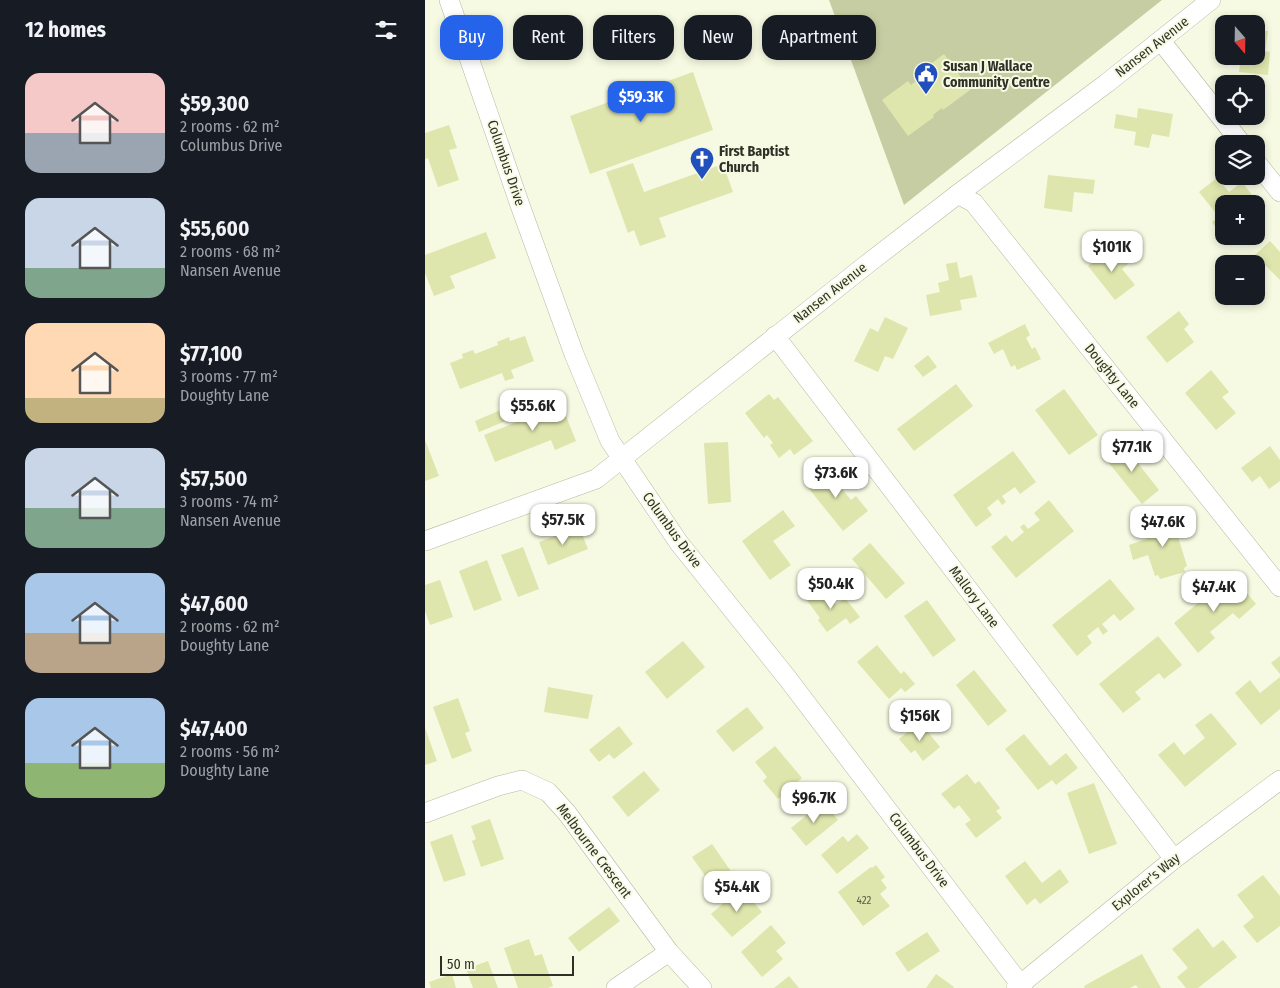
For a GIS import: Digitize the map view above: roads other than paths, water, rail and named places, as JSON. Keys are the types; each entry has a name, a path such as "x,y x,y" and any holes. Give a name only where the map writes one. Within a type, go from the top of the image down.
{"street":[{"name":"Columbus Drive","path":"449,0 574,354 610,441 621,460 679,543 788,679 1020,987"},
{"name":"Nansen Avenue","path":"425,541 596,479 775,336 958,194 1161,41 1211,0"},
{"path":"1161,41 1235,135"},
{"path":"1265,173 1280,192"},
{"name":"Doughty Lane","path":"958,194 974,203 1280,587"},
{"name":"Mallory Lane","path":"775,336 1174,859"},
{"name":"Melbourne Crescent","path":"425,813 498,786 522,780 548,792 567,813 669,952 702,988"},
{"name":"Explorer's Way","path":"1020,987 1174,859 1280,780"},
{"path":"617,988 669,952"}],"place":[{"name":"Susan J Wallace Community Centre","path":"926,95"},
{"name":"First Baptist Church","path":"702,180"}]}
